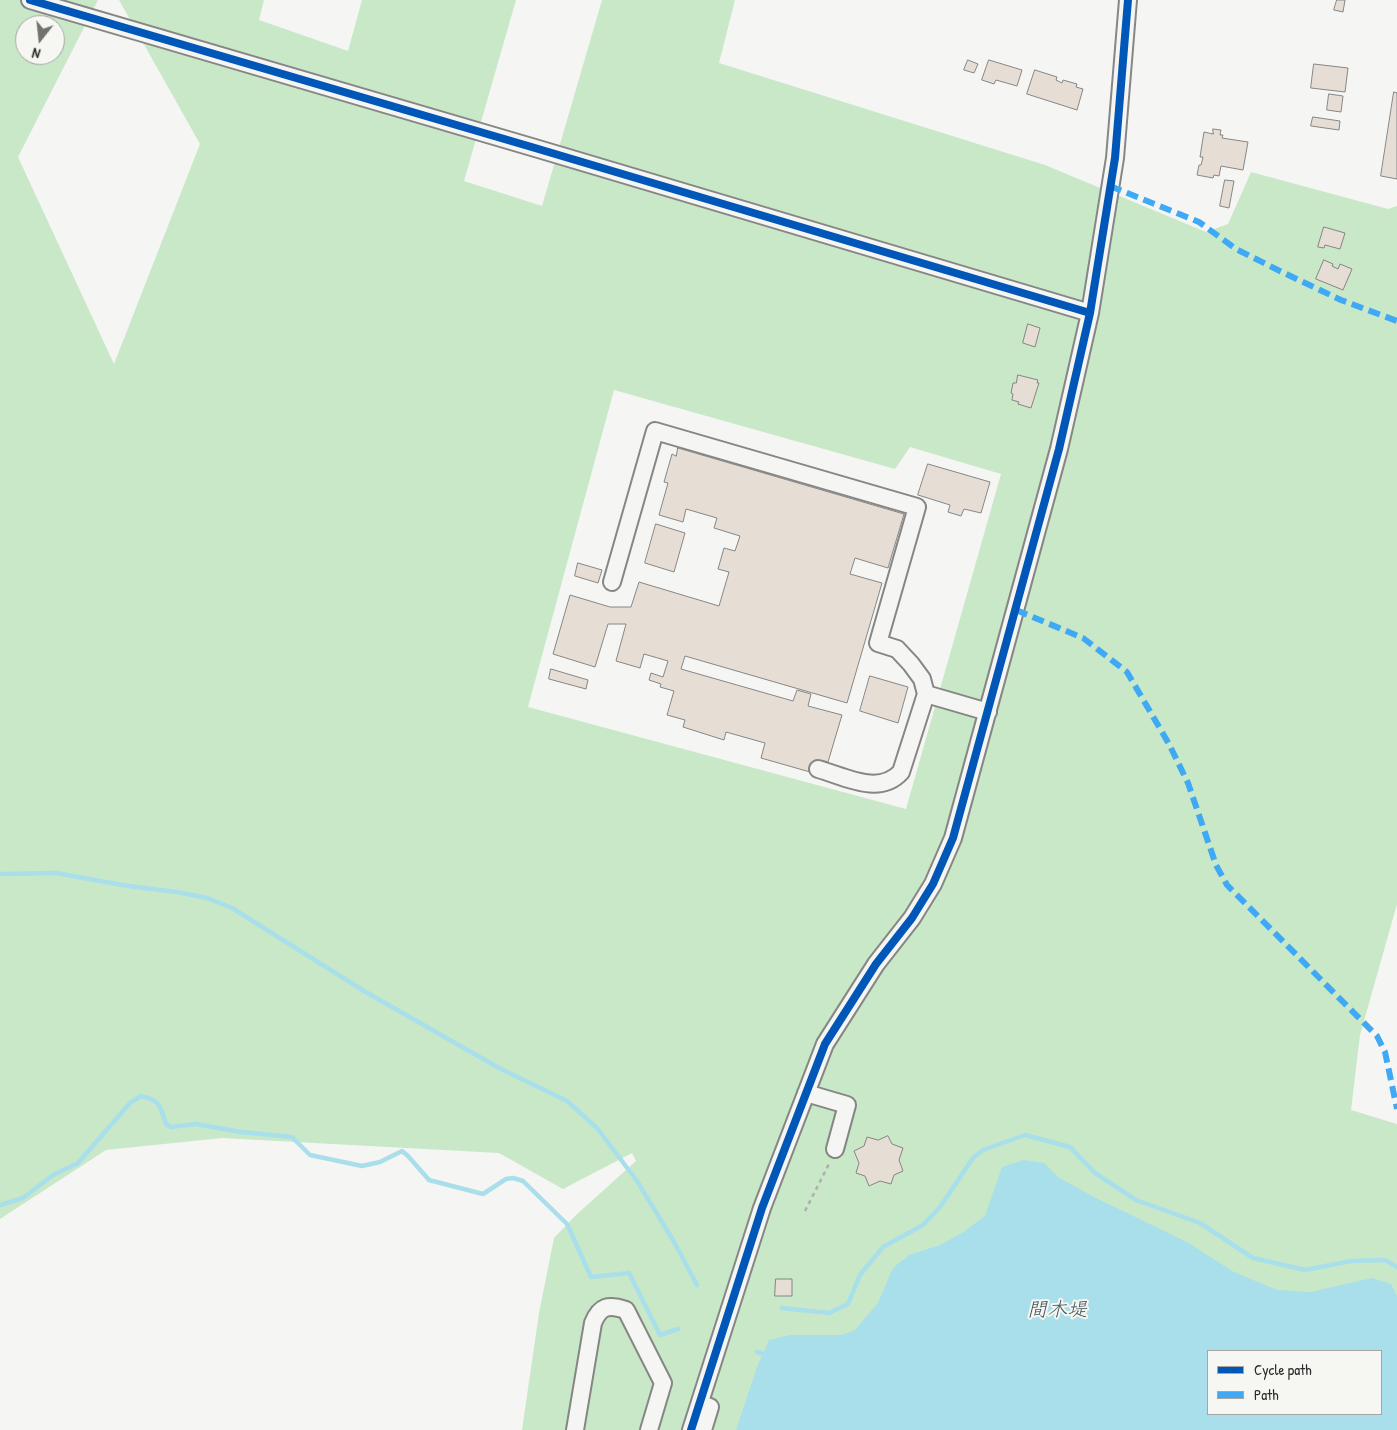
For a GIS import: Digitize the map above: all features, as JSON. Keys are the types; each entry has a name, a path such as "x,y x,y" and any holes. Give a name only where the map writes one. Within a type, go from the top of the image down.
{"street":[{"path":"30,0 1090,313"},
{"path":"691,1430 762,1208 826,1044 876,964 912,918 933,884 953,838 1058,449 1090,313 1115,158 1128,0"},
{"path":"612,582 655,431 917,507 878,643 897,649 922,679 926,694 901,772 894,779 882,784 871,785 818,769"},
{"path":"926,694 988,712"},
{"path":"806,1093 847,1105 835,1149"},
{"path":"575,1430 592,1323 598,1312 606,1307 618,1307 626,1310 663,1383 649,1430"},
{"path":"700,1404 710,1407 703,1430"}],"path":[{"path":"804,1212 824,1176 835,1149"}],"green space":[{"path":"0,0 98,0 65,65 65,15 15,15 15,65 65,65 18,157 114,364 200,144 119,0 264,0 259,20 348,51 362,0 516,0 464,181 542,206 602,0 735,0 719,63 1045,165 1206,232 1228,224 1251,172 1388,209 1397,206 1397,904 1360,1035 1351,1110 1397,1124 1397,1430 522,1430 539,1313 554,1238 575,1216 636,1161 632,1153 563,1189 499,1153 222,1138 106,1150 0,1219","holes":["614,390 895,469 910,447 1001,474 906,809 528,707"]}],"water":[{"name":"間木堤","path":"1023,1160 1044,1163 1058,1177 1092,1196 1187,1242 1234,1272 1277,1290 1310,1292 1372,1278 1391,1284 1397,1296 1397,1430 736,1430 757,1367 769,1340 790,1335 842,1335 855,1330 878,1303 893,1268 909,1255 940,1245 962,1233 985,1216 1002,1167"}],"building":[{"path":"1337,0 1345,0 1343,12 1334,10"},
{"path":"968,60 978,64 974,73 964,70"},
{"path":"989,60 1022,70 1017,86 996,80 994,84 982,80"},
{"path":"1314,64 1348,68 1345,92 1311,88"},
{"path":"1035,70 1057,77 1056,80 1062,83 1063,80 1077,84 1076,87 1083,89 1077,110 1027,94"},
{"path":"1394,92 1397,93 1397,179 1381,176"},
{"path":"1329,94 1343,96 1341,112 1327,110"},
{"path":"1313,117 1340,121 1339,130 1311,126"},
{"path":"1213,129 1221,130 1220,135 1223,135 1222,138 1248,142 1243,170 1221,166 1219,176 1214,175 1213,178 1197,175 1203,157 1200,157 1204,132 1213,134"},
{"path":"1225,180 1234,181 1229,208 1220,206"},
{"path":"1324,227 1345,233 1340,249 1325,245 1324,248 1318,247"},
{"path":"1324,260 1333,264 1332,266 1338,269 1340,264 1352,269 1343,290 1316,279"},
{"path":"1028,324 1040,328 1035,347 1023,343"},
{"path":"1018,375 1038,380 1037,383 1039,383 1031,408 1012,400 1013,383 1016,383"},
{"path":"678,448 904,514 888,568 855,558 850,574 882,583 847,703 685,656 681,669 793,701 797,690 811,694 808,706 842,715 828,762 821,760 817,774 761,758 765,743 726,732 724,740 683,727 685,720 667,715 674,691 660,687 661,684 649,680 651,673 663,677 668,661 644,654 640,668 616,661 626,624 608,624 595,667 553,654 570,595 610,607 631,607 639,582 719,606 729,572 718,569 724,548 735,551 740,536 714,528 717,518 686,509 683,522 659,515 668,483 664,482 672,454 676,456"},
{"path":"928,464 990,482 981,513 964,509 961,516 948,512 950,505 918,495"},
{"path":"656,524 685,533 674,572 645,563"},
{"path":"578,563 602,570 598,583 575,576"},
{"path":"551,669 588,680 586,689 549,679"},
{"path":"870,676 908,687 898,723 860,711"},
{"path":"888,1136 892,1144 903,1148 899,1160 903,1171 894,1175 891,1184 880,1181 869,1186 865,1176 856,1173 859,1163 854,1151 864,1146 867,1137 878,1140"},
{"path":"776,1279 792,1279 792,1296 775,1296"}],"waterway":[{"path":"0,874 56,873 128,886 177,892 207,898 232,908 364,991 499,1068 567,1101 597,1128 637,1181 673,1240 697,1285"},
{"path":"0,1205 23,1198 53,1175 78,1163 130,1103 141,1096 153,1100 159,1105 166,1124 171,1127 196,1124 241,1132 292,1137 310,1155 362,1166 380,1162 402,1151 429,1180 483,1194 506,1179 513,1178 523,1181 567,1224 591,1277 629,1273 660,1335 678,1329"},
{"path":"782,1308 829,1313 848,1304 860,1275 883,1247 923,1225 940,1207 973,1158 983,1150 1025,1135 1070,1147 1095,1173 1136,1200 1200,1223 1253,1258 1305,1270 1351,1261 1385,1260 1397,1267"},
{"path":"757,1352 767,1355"}],"marked path":[{"path":"1110,186 1199,222 1236,249 1341,300 1397,321"},
{"path":"1016,610 1083,638 1127,672 1169,744 1188,783 1216,865 1227,885 1377,1036 1385,1052 1397,1109"}],"cycle path":[{"path":"30,0 1090,313"},
{"path":"691,1430 762,1208 825,1044 876,964 912,918 933,884 953,838 1059,449 1090,313 1115,158 1128,0"}]}
